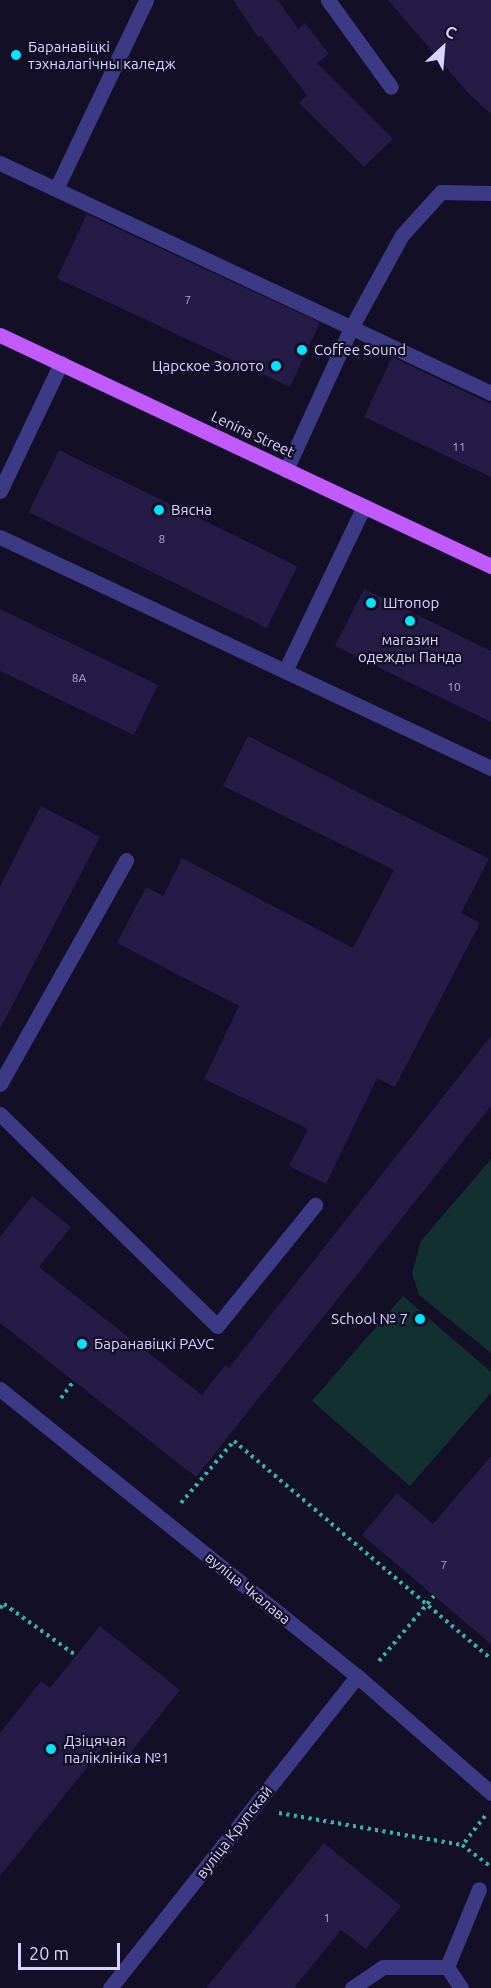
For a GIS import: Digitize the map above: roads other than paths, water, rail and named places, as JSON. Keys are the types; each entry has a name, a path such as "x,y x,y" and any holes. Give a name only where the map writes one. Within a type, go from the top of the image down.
{"main road":[{"name":"Lenina Street","path":"0,335 491,566"}],"street":[{"path":"56,189 146,0"},
{"path":"328,0 391,87"},
{"path":"0,163 491,393"},
{"path":"286,470 351,328 402,235 441,192 491,193"},
{"path":"0,491 61,363"},
{"path":"285,671 364,506"},
{"path":"0,537 491,768"},
{"path":"0,1084 126,860"},
{"path":"0,1114 217,1326 315,1205"},
{"name":"вуліца Чкалава","path":"2,1394 357,1676 491,1792"},
{"name":"вуліца Крупскай","path":"110,1988 357,1676"},
{"path":"447,1967 479,1889"},
{"path":"352,1988 383,1967 447,1967"},
{"path":"447,1967 461,1988"}],"place":[{"name":"Баранавіцкі тэхналагічны каледж","path":"16,55"},
{"name":"Coffee Sound","path":"302,350"},
{"name":"Царское Золото","path":"276,366"},
{"name":"Вясна","path":"159,510"},
{"name":"Штопор","path":"371,603"},
{"name":"магазин одежды Панда","path":"410,621"},
{"name":"School № 7","path":"420,1319"},
{"name":"Баранавіцкі РАУС","path":"82,1344"},
{"name":"Дзіцячая паліклініка №1","path":"51,1749"}]}
